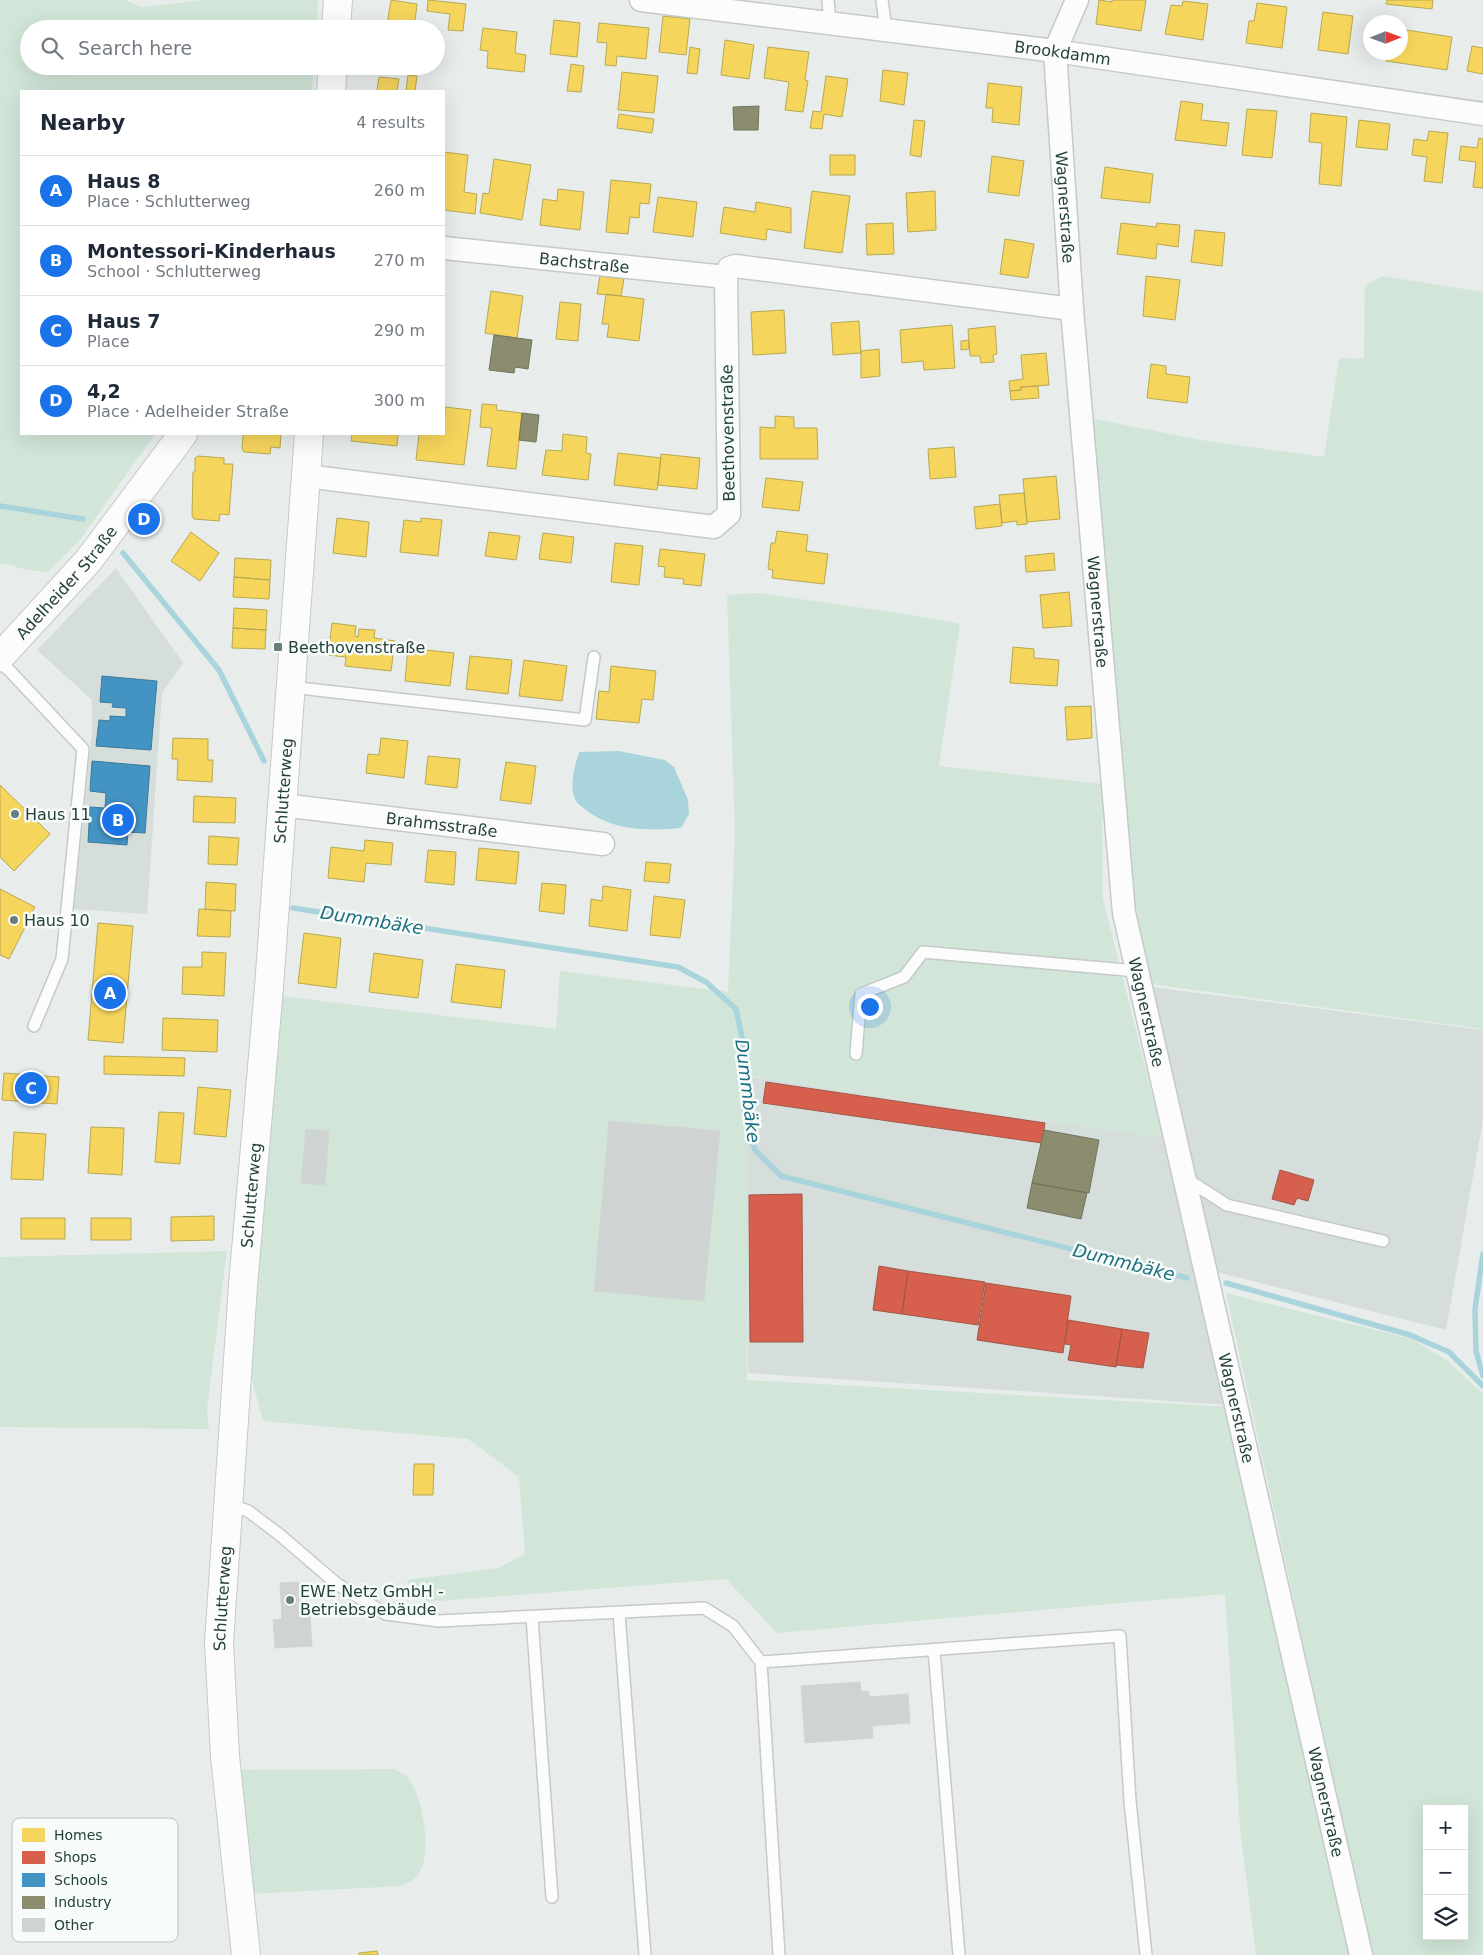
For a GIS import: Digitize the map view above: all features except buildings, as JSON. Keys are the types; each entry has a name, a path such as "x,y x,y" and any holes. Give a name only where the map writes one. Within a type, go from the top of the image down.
{"street":[{"path":"337,20 338,0"},
{"name":"Brookdamm","path":"641,0 1055,52 1483,114"},
{"path":"1055,52 1077,0"},
{"name":"Wagnerstraße","path":"1055,52 1072,309 1124,913 1362,1955"},
{"path":"331,90 332,75"},
{"name":"Bachstraße","path":"445,248 726,277"},
{"path":"726,277 730,268 735,266 1072,309"},
{"name":"Beethovenstraße","path":"306,476 714,527 729,514 726,277"},
{"name":"Adelheider Straße","path":"0,657 88,561 182,435"},
{"name":"Schlutterweg","path":"246,1955 225,1756 219,1643 309,435"},
{"name":"Brahmsstraße","path":"282,805 604,844"}],"lane":[{"path":"828,0 830,23"},
{"path":"882,0 886,30"},
{"path":"290,687 585,720 594,657"},
{"path":"0,664 8,669 83,748 62,960 34,1026"},
{"path":"856,1054 861,994 904,977 923,952 1137,971"},
{"path":"1185,1178 1227,1205 1384,1241"},
{"path":"228,1504 248,1511 337,1584 386,1614 439,1621 704,1608 733,1626 761,1662 779,1955"},
{"path":"618,1613 645,1955"},
{"path":"532,1617 552,1897"},
{"path":"761,1662 1120,1636 1130,1802 1146,1955"},
{"path":"934,1650 959,1955"}],"shaded area":[{"path":"116,568 183,663 162,693 147,914 74,909 92,731 92,700 37,650"},
{"path":"1152,987 1483,1030 1483,1120 1446,1330 1193,1266 1229,1405 748,1373 746,1076 1186,1141"}],"green space":[{"path":"0,0 125,0 142,7 205,0 318,0 317,20 20,20 20,75 313,75 312,90 20,90 20,435 154,435 80,540 48,572 0,564"},
{"path":"1382,276 1483,292 1483,1029 1150,984 1135,904 1090,418 1201,440 1324,457 1339,358 1364,359 1365,286"},
{"path":"759,593 912,615 960,624 939,766 1104,784 1102,825 1103,899 1163,1138 747,1076 747,1380 1232,1407 1355,1955 1256,1955 1240,1829 1225,1594 777,1633 726,1579 425,1602 406,1580 498,1568 525,1554 519,1477 468,1439 263,1421 250,1372 280,996 556,1029 560,971 728,992 735,832 727,595","holes":["609,1121 720,1131 704,1300 594,1290"]},
{"path":"227,1251 207,1409 209,1429 0,1427 0,1257"},
{"path":"1226,1293 1412,1339 1448,1361 1483,1394 1483,1955 1372,1955"},
{"path":"395,1769 407,1777 413,1787 425,1828 426,1843 424,1857 421,1869 415,1878 402,1886 250,1894 241,1770"}],"water":[{"path":"619,751 665,760 674,767 688,800 689,814 681,828 643,829 606,822 577,802 572,783 579,752"}],"waterway":[{"name":"Dummbäke","path":"0,506 83,519"},
{"name":"Dummbäke","path":"123,553 219,670 264,761"},
{"name":"Dummbäke","path":"293,908 678,967 706,982 736,1009 747,1061 751,1139 755,1150 781,1176 1187,1278"},
{"path":"1483,1254 1475,1309 1476,1351 1483,1376"},
{"name":"Dummbäke","path":"1226,1283 1410,1335 1449,1352 1483,1386"}],"place":[{"name":"4,2","path":"144,519"},
{"name":"Beethovenstraße","path":"278,647"},
{"name":"Haus 11","path":"15,814"},
{"name":"Montessori-Kinderhaus","path":"118,820"},
{"name":"Haus 10","path":"14,920"},
{"name":"Haus 8","path":"110,993"},
{"name":"Haus 7","path":"31,1088"},
{"name":"EWE Netz GmbH - Betriebsgebäude","path":"290,1600"}]}
